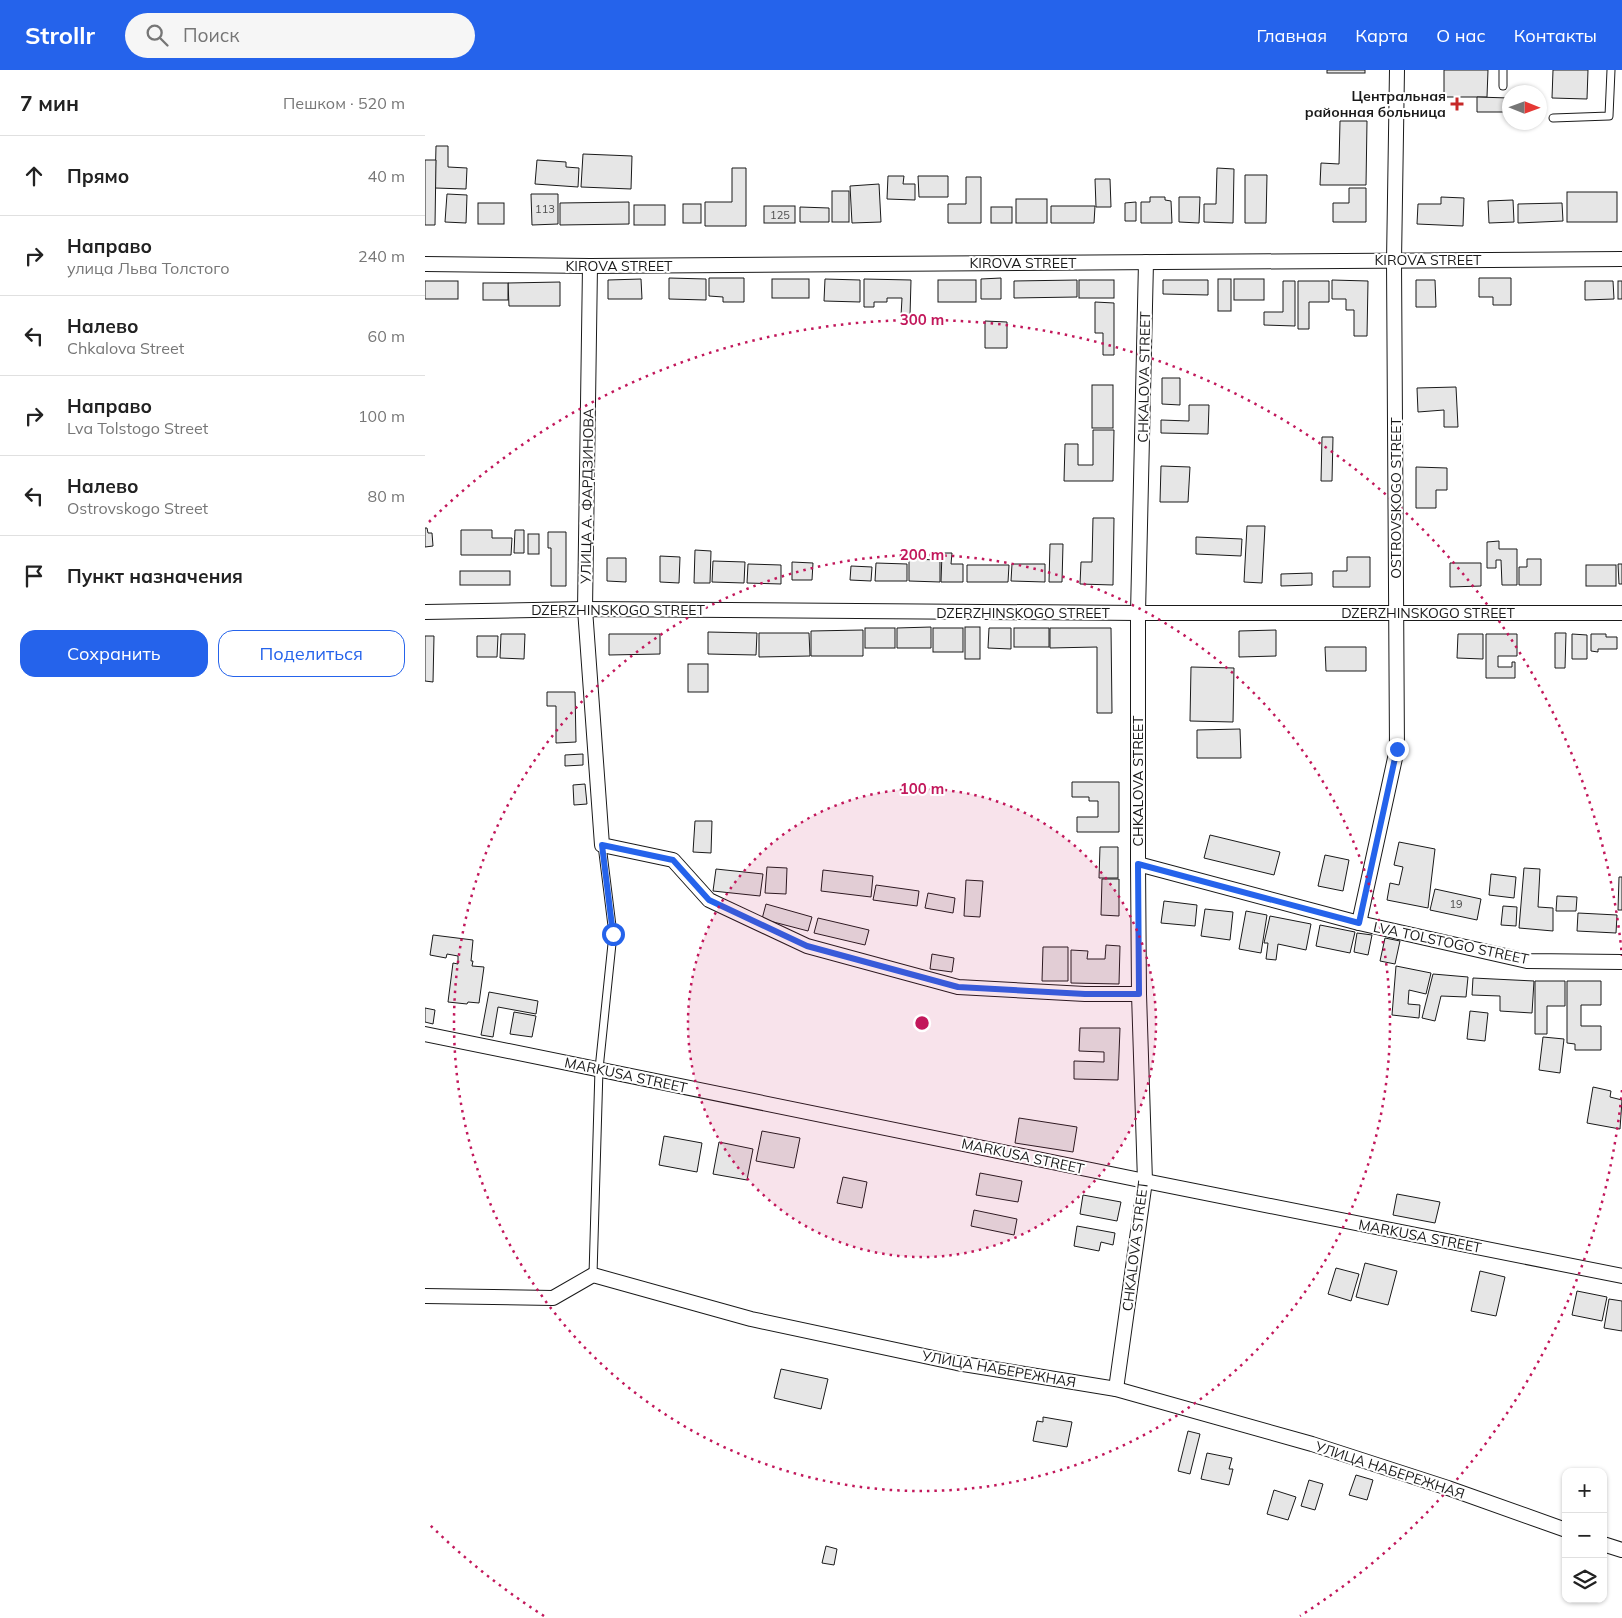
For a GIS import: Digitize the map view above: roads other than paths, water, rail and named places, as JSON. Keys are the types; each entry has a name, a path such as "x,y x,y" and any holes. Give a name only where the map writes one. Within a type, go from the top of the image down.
{"street":[{"name":"OSTROVSKOGO STREET","path":"1359,923 1397,749 1394,260 1397,70"},
{"name":"KIROVA STREET","path":"425,264 590,266 1622,259"},
{"name":"CHKALOVA STREET","path":"1116,1389 1145,1181 1139,994 1138,613 1146,262"},
{"name":"УЛИЦА А. ФАРДЗИНОВА","path":"590,266 585,609 602,845"},
{"name":"DZERZHINSKOGO STREET","path":"425,612 585,609 1138,613 1622,613"},
{"path":"602,845 673,860 709,900 807,946 958,987 1085,994 1139,994"},
{"name":"LVA TOLSTOGO STREET","path":"1138,864 1359,923 1527,961 1622,962"},
{"name":"MARKUSA STREET","path":"425,1034 1622,1276"},
{"path":"425,1296 553,1298 593,1275"},
{"name":"УЛИЦА НАБЕРЕЖНАЯ","path":"593,1275 751,1319 957,1363 1116,1389 1312,1444 1448,1488 1562,1529"},
{"path":"1607,1545 1622,1550"}],"lane":[{"path":"1503,70 1503,85"},
{"path":"1553,118 1609,116 1611,70"},
{"path":"593,1275 599,1069 613,934 602,845"}],"place":[{"name":"Центральная районная больница","path":"1457,104"}]}
